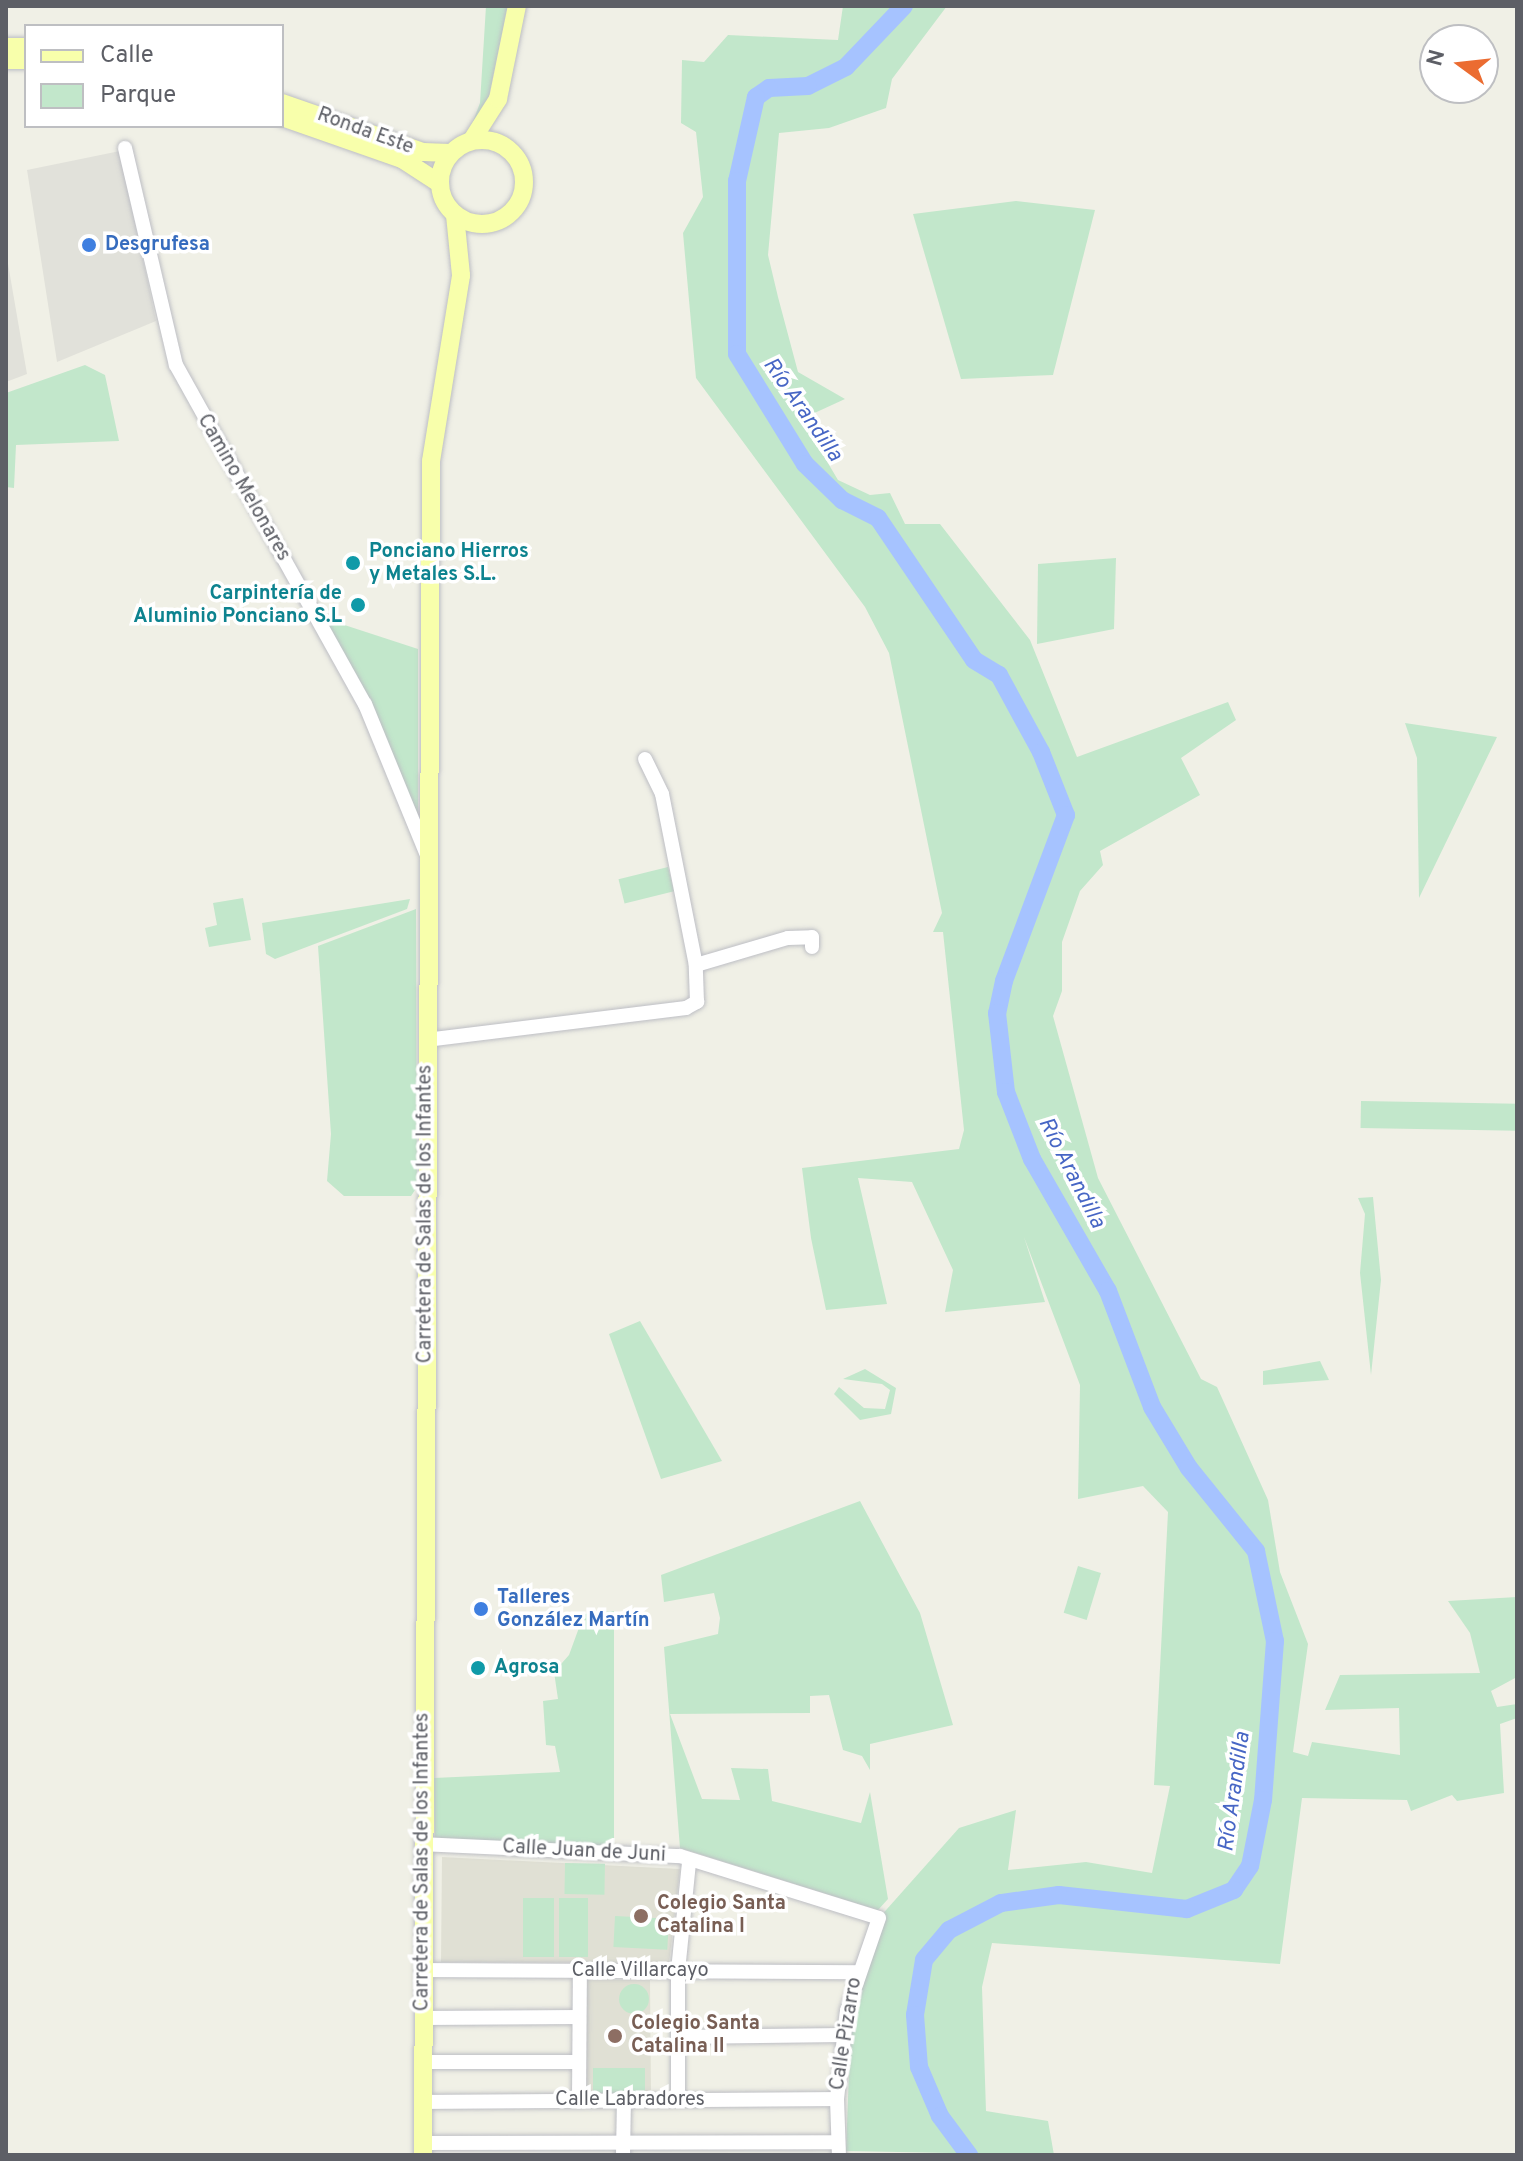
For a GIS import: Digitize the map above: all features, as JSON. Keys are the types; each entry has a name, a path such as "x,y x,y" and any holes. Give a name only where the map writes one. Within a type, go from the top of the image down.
{"main road":[{"path":"498,99 472,140 450,153 439,183 455,215 487,224 508,215 522,197 524,173 505,145 498,99 517,6"},
{"name":"Ronda Este","path":"284,104 423,152 450,153"},
{"name":"Ronda Este","path":"284,118 402,159 439,183"},
{"path":"472,140 505,145"},
{"name":"Carretera de Salas de los Infantes","path":"423,2149 422,1844 431,452 461,275 455,215"},
{"name":"Carretera de Salas de los Infantes","path":"461,275 487,224"}],"street":[{"name":"Camino Melonares","path":"125,148 176,365 365,704 427,855"},
{"path":"426,1040 686,1008 697,1002 696,965 662,794 645,759"},
{"path":"696,965 788,938 812,937 812,947"},
{"name":"Calle Juan de Juni","path":"422,1844 689,1862 879,1918"},
{"path":"678,2100 678,1971 689,1862"},
{"name":"Calle Pizarro","path":"839,2148 837,2099 844,2035 857,1972 879,1918"},
{"name":"Calle Villarcayo","path":"423,1970 857,1972"},
{"path":"579,2101 580,1971"},
{"path":"423,2018 579,2017"},
{"path":"678,2037 844,2035"},
{"path":"423,2062 579,2062"},
{"name":"Calle Labradores","path":"423,2102 837,2099"},
{"path":"623,2149 624,2100"},
{"path":"423,2149 839,2148"}],"shaded area":[{"name":"Desgrufesa","path":"120,151 156,321 57,362 27,170"},
{"path":"6,252 27,374 6,382"},
{"path":"442,1857 680,1869 669,1963 441,1962"},
{"name":"Colegio Santa Catalina II","path":"585,1980 650,1980 651,2096 590,2096 584,2090"}],"green space":[{"path":"486,6 508,6 488,101 472,124 480,103"},
{"path":"843,6 947,6 892,79 886,108 829,128 779,133 768,255 778,297 798,372 845,399 808,416 816,443 838,480 870,495 890,493 905,524 940,524 1030,640 1077,757 1228,702 1236,720 1181,758 1200,795 1100,851 1103,865 1080,891 1062,942 1062,991 1053,1016 1098,1178 1201,1379 1217,1387 1268,1500 1280,1572 1308,1644 1293,1752 1308,1756 1312,1742 1400,1755 1399,1708 1325,1710 1340,1675 1480,1673 1470,1633 1448,1601 1517,1597 1517,1677 1491,1691 1497,1707 1517,1704 1517,1718 1500,1724 1504,1793 1457,1801 1452,1795 1411,1811 1407,1800 1302,1798 1280,1964 992,1943 982,1987 986,2111 1048,2121 1054,2155 846,2151 851,2020 879,1918 959,1828 1016,1810 1008,1870 1086,1862 1152,1873 1170,1786 1154,1785 1168,1512 1143,1486 1078,1499 1080,1385 1024,1237 1045,1302 945,1312 953,1270 912,1182 858,1178 887,1304 826,1310 811,1238 802,1168 959,1149 964,1130 943,932 933,932 942,913 889,653 865,607 696,378 683,233 703,197 696,132 681,123 682,60 704,62 728,35 838,40"},
{"path":"1016,201 1095,210 1053,375 961,379 913,214"},
{"path":"85,365 105,375 119,441 16,445 14,488 6,487 6,393"},
{"path":"1116,558 1114,629 1037,644 1038,564"},
{"path":"320,617 418,649 418,817"},
{"path":"1405,723 1497,737 1419,898 1417,758"},
{"path":"668,867 674,891 625,904 619,879"},
{"path":"243,898 251,940 209,947 205,928 217,925 213,903"},
{"path":"410,899 407,909 275,959 266,954 262,923"},
{"path":"416,909 417,1187 411,1196 344,1196 327,1181 331,1134 318,946"},
{"path":"1361,1101 1517,1104 1517,1131 1361,1128"},
{"path":"1373,1197 1381,1280 1371,1375 1360,1273 1365,1214 1358,1198"},
{"path":"640,1321 722,1461 661,1479 609,1334"},
{"path":"1320,1361 1329,1380 1263,1385 1263,1371"},
{"path":"865,1369 896,1388 891,1414 860,1420 834,1394 839,1387 864,1408 885,1409 890,1390 882,1384 843,1379"},
{"path":"860,1501 920,1613 953,1725 870,1744 870,1770 862,1756 843,1750 829,1695 810,1696 810,1713 670,1714 702,1799 740,1800 731,1768 768,1769 772,1801 861,1823 870,1792 888,1899 878,1910 680,1848 664,1647 718,1634 720,1618 714,1593 664,1602 661,1575"},
{"path":"1078,1566 1101,1573 1087,1620 1064,1613"},
{"path":"614,1611 614,1848 435,1839 434,1778 560,1772 555,1746 546,1745 543,1701 558,1699 554,1672 569,1655 584,1614"},
{"path":"565,1863 605,1864 604,1895 564,1894"},
{"path":"523,1898 554,1898 554,1957 523,1957"},
{"path":"559,1898 588,1898 588,1957 559,1957"},
{"path":"615,1916 669,1919 667,1950 613,1947"},
{"path":"634,1984 645,1988 649,1999 645,2010 634,2014 623,2010 619,1999 623,1988"},
{"path":"593,2068 645,2068 645,2093 593,2093"}],"waterway":[{"name":"Río Arandilla","path":"904,6 846,67 808,86 769,88 756,97 737,181 737,354 805,464 842,500 878,518 974,660 999,675 1041,752 1066,815 1004,981 997,1013 1006,1092 1032,1159 1108,1291 1152,1407 1189,1468 1256,1551 1275,1641 1263,1800 1250,1866 1234,1890 1187,1909 1059,1895 1001,1903 949,1930 924,1960 915,2015 919,2067 940,2116 969,2155"}],"place":[{"name":"Desgrufesa","path":"89,245"},
{"name":"Ponciano Hierros y Metales S.L.","path":"353,563"},
{"name":"Carpintería de Aluminio Ponciano S.L","path":"358,605"},
{"name":"Talleres González Martín","path":"481,1609"},
{"name":"Agrosa","path":"478,1668"},
{"name":"Colegio Santa Catalina I","path":"641,1916"},
{"name":"Colegio Santa Catalina II","path":"615,2036"}]}
